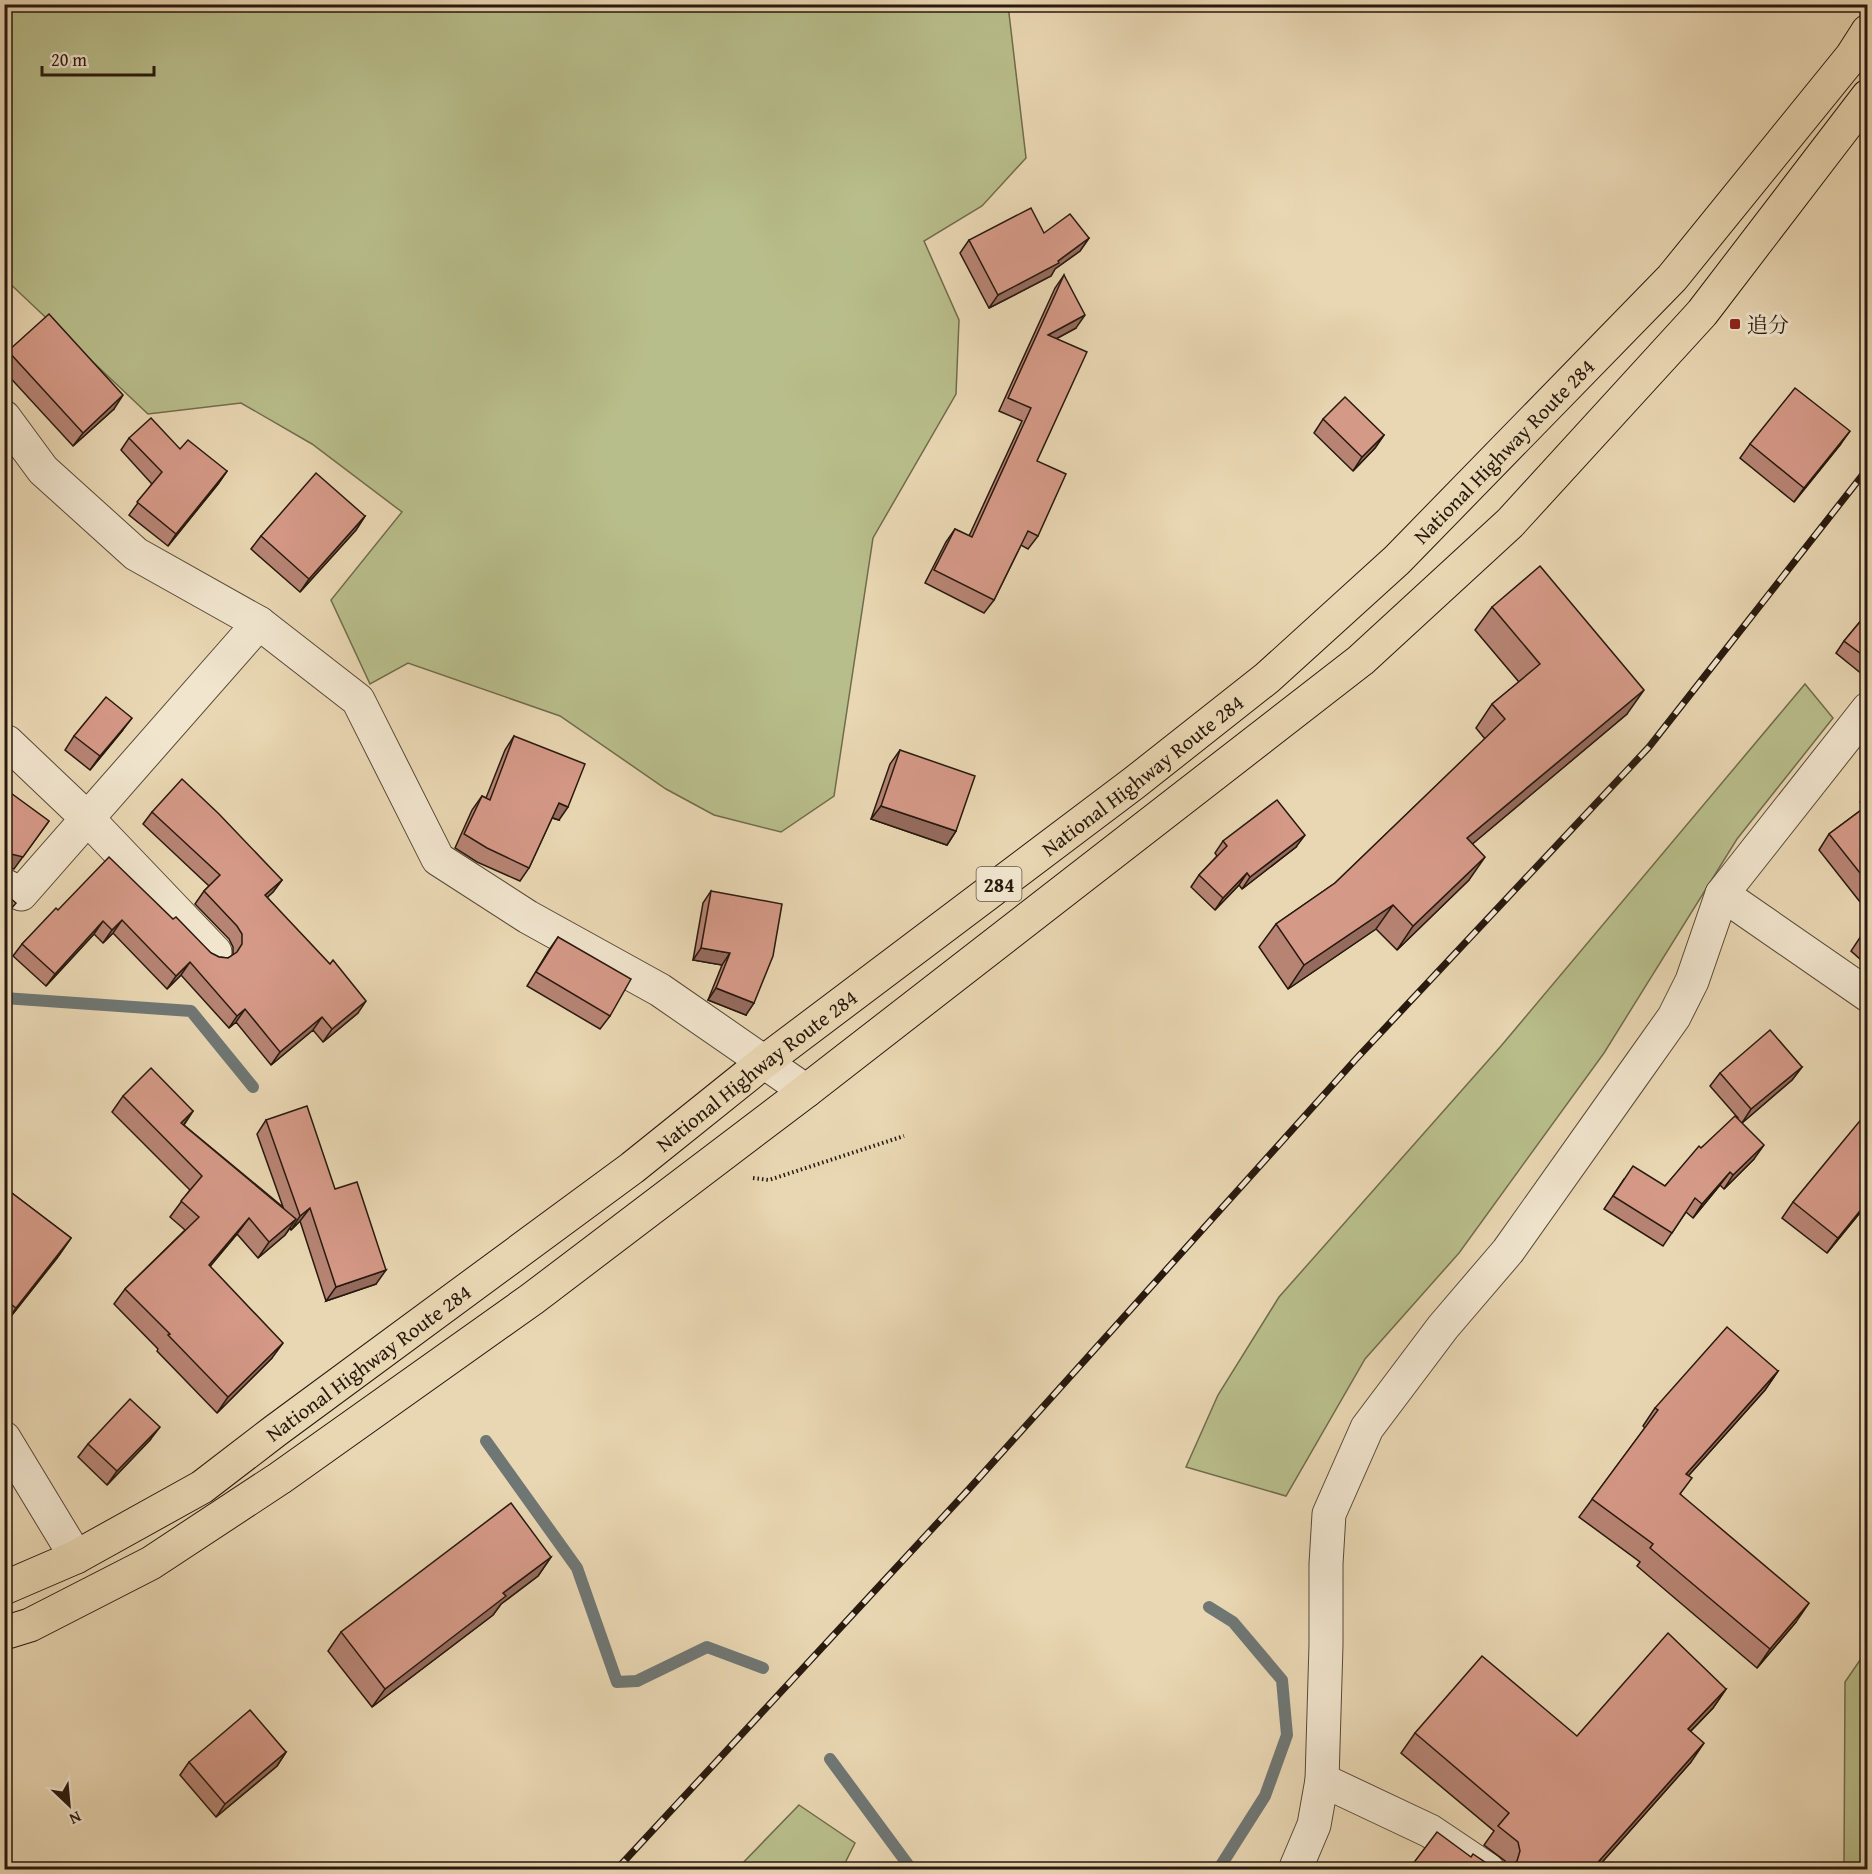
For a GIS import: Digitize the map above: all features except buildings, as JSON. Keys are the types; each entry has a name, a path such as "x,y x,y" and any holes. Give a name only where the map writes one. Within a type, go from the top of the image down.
{"highway":[{"name":"National Highway Route 284","path":"4,1588 75,1557 202,1487 632,1168 764,1062 1134,783 1250,692 1397,560 1672,278 1852,57 1868,32"},
{"name":"National Highway Route 284","path":"4,1633 30,1625 151,1563 270,1484 532,1299 806,1091 1361,660 1510,523 1702,313 1868,96"}],"street":[{"path":"4,417 43,470 136,554 259,623 358,700 438,859 528,917 660,990 806,1091"},
{"path":"4,885 21,894 259,623"},
{"path":"1295,1869 1314,1825 1322,1780 1329,1514 1367,1428 1443,1327 1508,1251 1674,1017 1692,981 1722,894 1868,709"},
{"path":"7,742 88,819 215,952"},
{"path":"1722,894 1868,995"},
{"path":"4,1438 75,1557"},
{"path":"1322,1780 1430,1831 1488,1869"}],"path":[{"path":"698,1172 769,1180 904,1136"}],"green space":[{"path":"4,5 1008,5 1026,158 982,206 924,241 959,320 956,394 873,538 834,796 781,832 714,815 666,789 560,716 408,663 370,684 331,600 402,512 312,444 241,403 148,414 5,279"},
{"path":"1805,684 1833,718 1737,839 1604,1053 1459,1253 1365,1359 1286,1496 1186,1467 1218,1395 1279,1297 1501,1046"},
{"path":"1867,1650 1867,1869 1844,1869 1845,1682"},
{"path":"799,1805 855,1843 842,1869 737,1869"}],"waterway":[{"path":"4,998 191,1011 253,1087"},
{"path":"486,1441 577,1568 617,1682 637,1681 707,1647 763,1668"},
{"path":"1209,1607 1233,1622 1282,1680 1287,1735 1265,1796 1218,1870"},
{"path":"830,1759 912,1870"}],"railway":[{"path":"616,1870 969,1489 1356,1059 1649,747 1868,468"}],"place":[{"name":"追分","path":"1735,324"}]}
